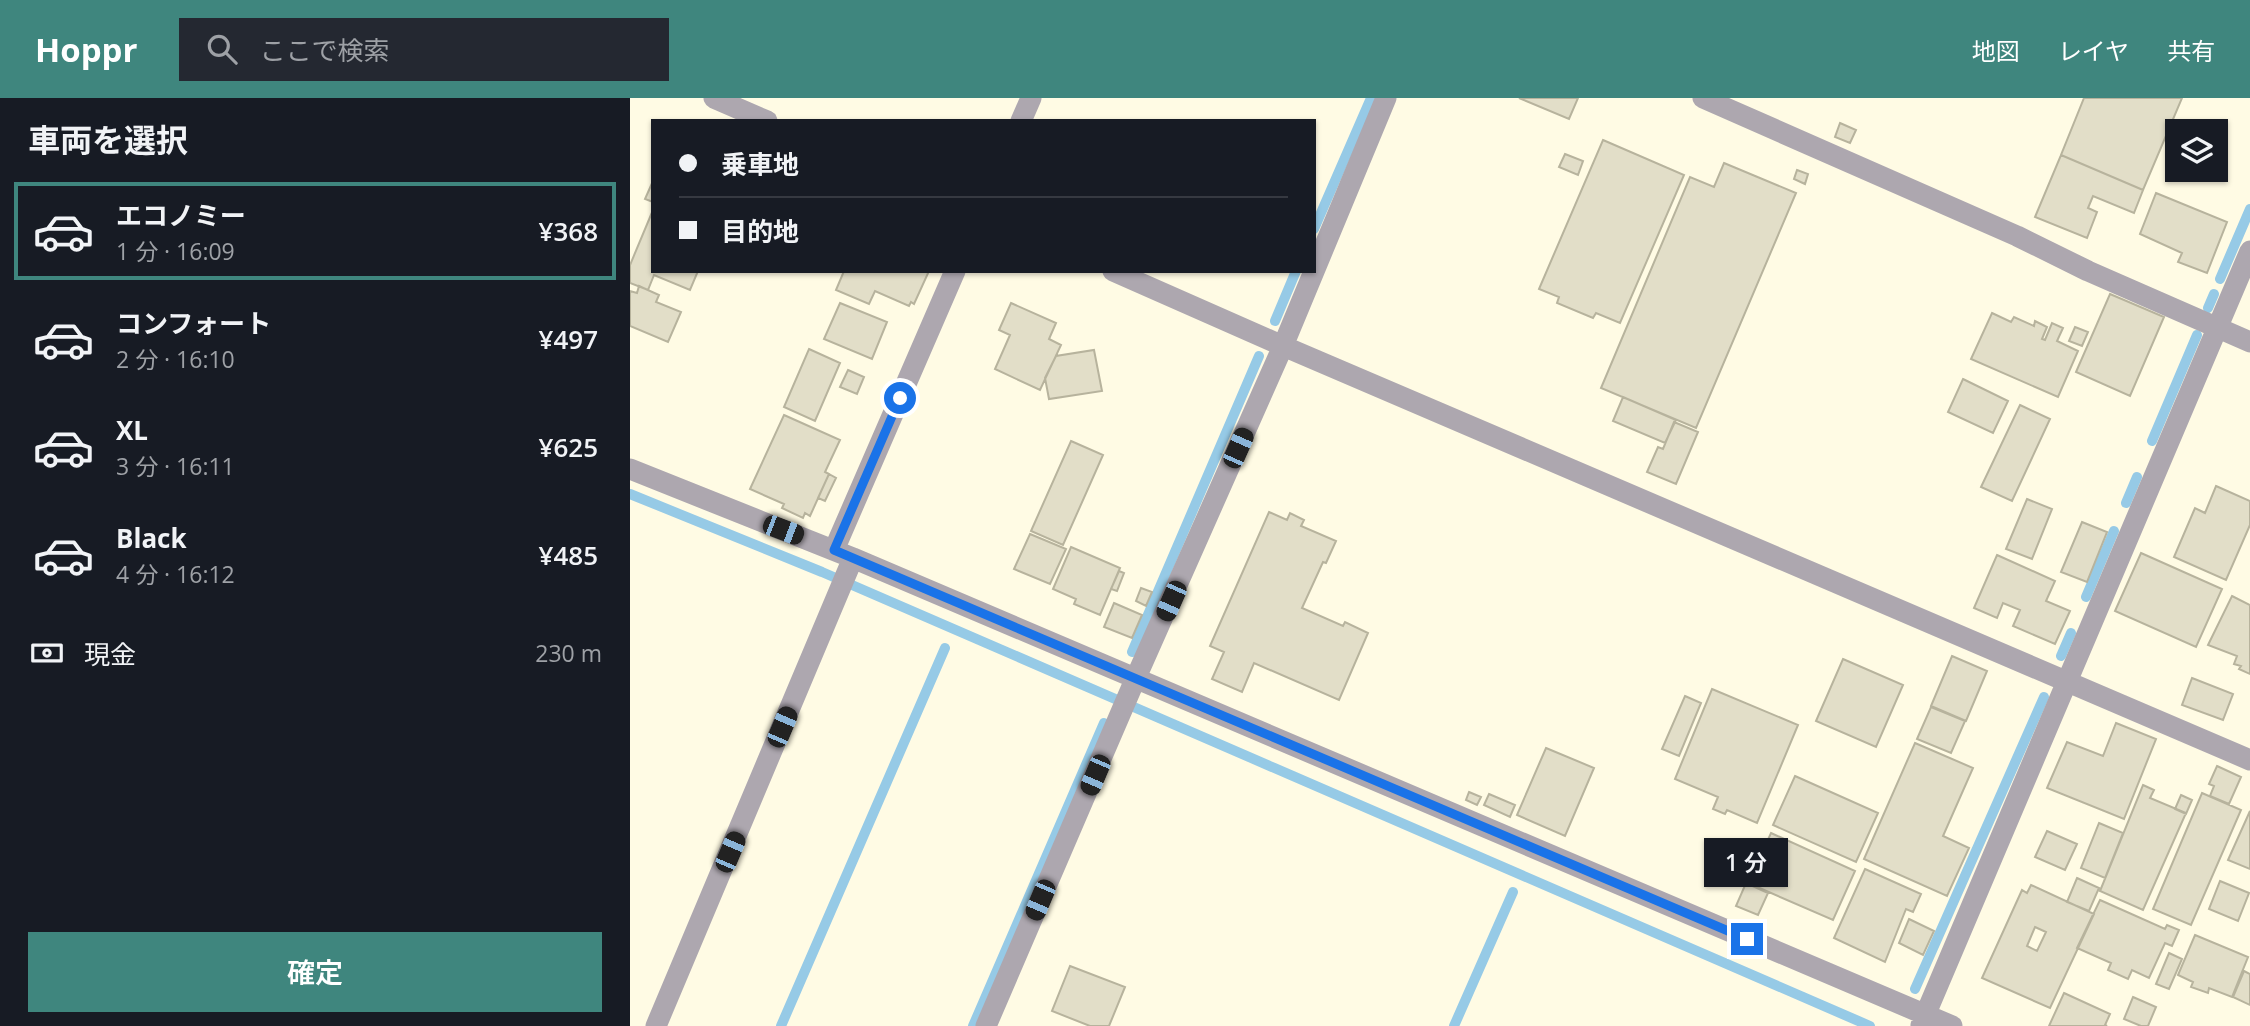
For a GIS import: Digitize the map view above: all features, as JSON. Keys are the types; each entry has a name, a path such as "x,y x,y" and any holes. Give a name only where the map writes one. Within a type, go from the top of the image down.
{"street":[{"path":"714,98 762,119"},
{"path":"1022,119 1031,98"},
{"path":"1316,267 1386,98"},
{"path":"1703,98 2250,342"},
{"path":"1922,1021 2250,251"},
{"path":"656,1026 834,603 846,556 954,273"},
{"path":"1118,273 2250,760"},
{"path":"986,1026 1313,273"},
{"path":"630,469 846,556 1922,1021 1952,1026"}],"building":[{"path":"1519,98 1578,98 1569,119"},
{"path":"2084,98 2182,98 2173,119 2165,119 2165,138 2143,190 2061,155"},
{"path":"1840,123 1856,130 1850,143 1835,137"},
{"path":"1603,140 1684,175 1620,323 1596,313 1593,318 1557,303 1559,297 1539,289"},
{"path":"1565,154 1583,161 1578,175 1559,167"},
{"path":"2061,155 2143,190 2134,213 2093,196 2088,208 2097,212 2087,238 2035,217"},
{"path":"1724,163 1796,193 1696,428 1601,388 1690,177 1714,187"},
{"path":"1797,170 1808,174 1805,184 1794,179"},
{"path":"651,186 651,201 645,199"},
{"path":"2156,193 2227,222 2207,273 2178,262 2182,253 2140,234"},
{"path":"651,215 651,273 697,273 690,290 654,275 648,290 630,283 630,265"},
{"path":"843,273 928,273 914,304 911,302 909,306 875,291 869,304 836,290"},
{"path":"639,286 659,295 656,302 681,312 668,342 630,326 630,291 637,293"},
{"path":"2110,294 2164,317 2130,396 2076,372"},
{"path":"840,303 887,322 872,359 824,339"},
{"path":"1011,303 1056,323 1049,339 1061,345 1040,390 995,369 1010,335 999,330"},
{"path":"1992,313 2011,322 2014,317 2034,326 2035,321 2047,327 2042,339 2045,340 2052,323 2063,328 2057,341 2078,351 2058,397 1971,359"},
{"path":"2075,327 2088,332 2082,346 2069,341"},
{"path":"809,349 840,363 815,421 784,407"},
{"path":"1094,350 1102,391 1049,399 1045,378 1056,356"},
{"path":"848,370 864,377 857,394 840,387"},
{"path":"1963,379 2008,401 1993,433 1948,412"},
{"path":"1623,397 1676,420 1665,443 1613,421"},
{"path":"2020,405 2050,419 2012,501 1981,487"},
{"path":"784,415 840,440 825,472 829,474 810,516 805,513 803,518 782,508 784,504 750,489"},
{"path":"1674,422 1698,432 1676,484 1647,472 1658,447 1663,449"},
{"path":"1071,441 1103,455 1063,545 1031,531"},
{"path":"829,474 836,478 825,501 818,498"},
{"path":"2216,486 2250,501 2250,525 2226,580 2174,557 2195,508 2205,513"},
{"path":"2027,499 2052,509 2032,559 2006,549"},
{"path":"1269,512 1287,520 1290,513 1304,520 1301,526 1336,541 1302,608 1343,626 1345,622 1368,633 1339,700 1254,663 1242,692 1212,679 1224,652 1210,646"},
{"path":"2082,522 2107,532 2087,582 2061,572"},
{"path":"1030,534 1066,549 1050,584 1014,569"},
{"path":"1071,547 1120,568 1100,615 1074,604 1076,599 1053,589"},
{"path":"2141,553 2222,589 2196,647 2115,611"},
{"path":"1997,555 2055,581 2046,601 2070,611 2055,644 2013,626 2020,610 2003,603 1997,618 1974,608"},
{"path":"1119,571 1124,573 1117,591 1111,589"},
{"path":"1141,588 1152,592 1146,606 1136,601"},
{"path":"2232,596 2250,605 2250,674 2234,664 2237,656 2208,645"},
{"path":"1114,603 1142,615 1132,638 1104,627"},
{"path":"1952,656 1987,671 1966,721 1931,706"},
{"path":"1843,659 1903,685 1876,747 1816,721"},
{"path":"2192,678 2233,694 2223,720 2182,705"},
{"path":"1712,689 1798,725 1757,823 1727,810 1725,814 1713,809 1718,797 1675,779"},
{"path":"1685,696 1701,703 1679,756 1662,749"},
{"path":"1931,707 1965,721 1951,753 1917,739"},
{"path":"2116,723 2156,739 2124,819 2047,788 2067,742 2103,756"},
{"path":"1915,743 1973,768 1943,836 1969,848 1947,896 1864,859"},
{"path":"1546,748 1594,768 1565,836 1517,815"},
{"path":"2217,766 2241,777 2229,804 2210,796 2214,786 2209,784"},
{"path":"1795,776 1878,813 1856,862 1773,825"},
{"path":"2143,785 2154,790 2150,798 2186,813 2143,910 2100,891"},
{"path":"1469,792 1481,797 1477,805 1466,800"},
{"path":"2202,793 2241,810 2191,925 2153,909"},
{"path":"1489,794 1515,805 1510,817 1484,805"},
{"path":"2181,795 2192,800 2186,814 2175,809"},
{"path":"2250,811 2250,869 2228,860"},
{"path":"2099,823 2123,833 2105,878 2081,868"},
{"path":"2047,831 2077,844 2065,870 2035,857"},
{"path":"1771,833 1855,871 1833,920 1748,883"},
{"path":"1865,869 1921,894 1913,912 1906,909 1885,962 1834,938"},
{"path":"2077,878 2099,888 2089,911 2067,902"},
{"path":"2220,881 2249,893 2238,921 2209,909"},
{"path":"1746,883 1768,893 1758,915 1736,906"},
{"path":"2031,885 2094,914 2050,1008 1982,978 2022,890 2027,893","holes":["2035,927 2046,932 2037,951 2027,946"]},
{"path":"2100,900 2165,929 2167,925 2179,930 2172,946 2165,943 2149,978 2132,970 2128,979 2108,970 2111,963 2077,948"},
{"path":"1909,919 1934,931 1923,955 1899,943"},
{"path":"2195,935 2248,957 2232,997 2209,988 2208,993 2191,987 2193,982 2178,975"},
{"path":"2169,953 2182,959 2169,989 2156,984"},
{"path":"1070,966 1125,987 1109,1026 1090,1026 1052,1011"},
{"path":"2244,971 2250,974 2250,1005 2233,997"},
{"path":"2064,993 2110,1014 2105,1025 2107,1026 2049,1026"},
{"path":"2133,997 2156,1007 2148,1026 2124,1019"}],"waterway":[{"path":"1316,224 1371,98"},
{"path":"2220,279 2250,209"},
{"path":"1275,321 1295,273"},
{"path":"2208,308 2214,294"},
{"path":"2152,441 2197,335"},
{"path":"1132,652 1259,356"},
{"path":"2126,503 2137,477"},
{"path":"630,494 822,572 1870,1026"},
{"path":"2086,597 2114,531"},
{"path":"2061,656 2071,633"},
{"path":"781,1026 945,648"},
{"path":"1915,989 2044,697"},
{"path":"973,1026 1104,723"},
{"path":"1454,1026 1513,892"}],"route":[{"path":"900,398 834,550 1747,939"}]}
